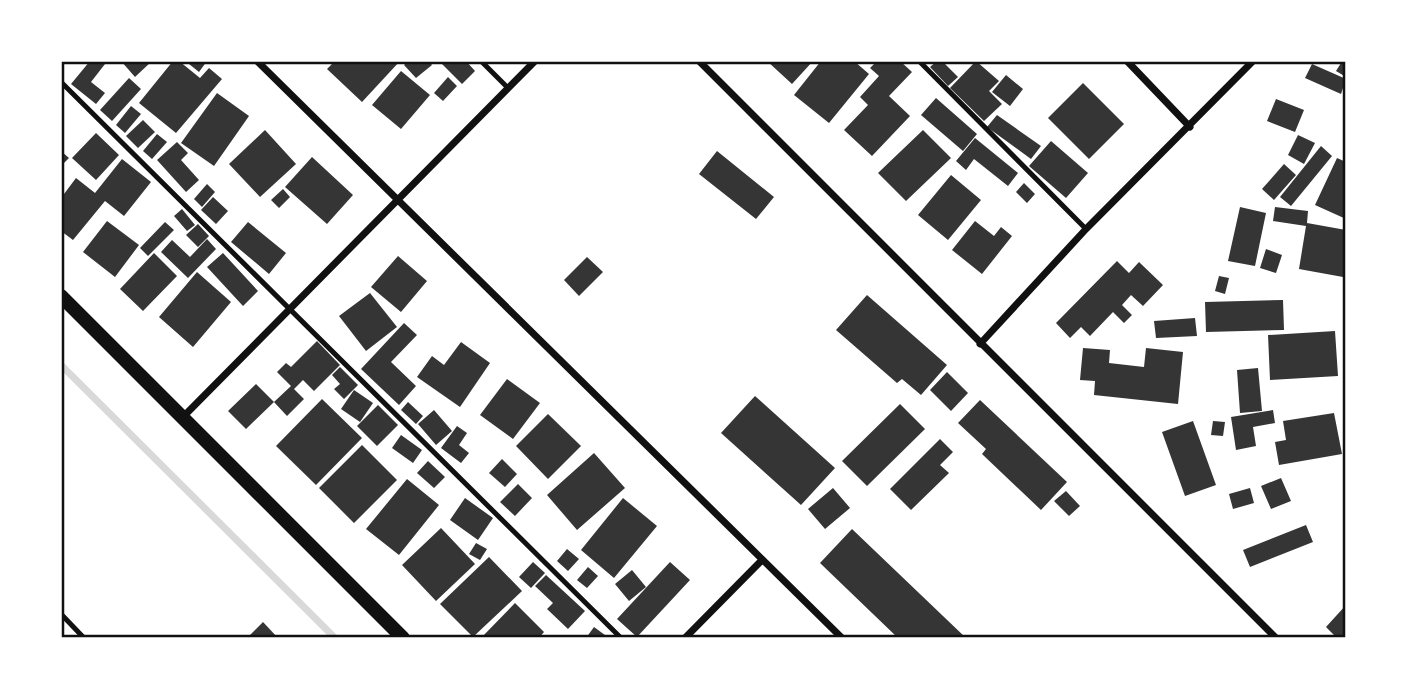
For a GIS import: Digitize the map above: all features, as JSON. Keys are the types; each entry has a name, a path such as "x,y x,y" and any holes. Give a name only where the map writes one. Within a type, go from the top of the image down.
{"main road":[{"path":"61,296 403,638"}],"street":[{"path":"257,61 842,638"},
{"path":"182,418 535,61"},
{"path":"699,61 1276,638"},
{"path":"1127,61 1190,127"},
{"path":"980,344 1086,229 1253,61"},
{"path":"685,638 762,559"}],"lane":[{"path":"481,61 508,88"},
{"path":"919,61 1086,229"},
{"path":"61,82 621,638"},
{"path":"61,614 84,638"}],"building":[{"path":"90,61 105,64 91,82 105,93 96,104 71,84"},
{"path":"121,61 152,61 135,77"},
{"path":"173,61 179,61 200,78 209,68 222,79 176,133 139,103"},
{"path":"191,61 207,61 199,72 189,64"},
{"path":"335,61 400,61 362,102 327,69"},
{"path":"408,61 429,61 432,65 416,78 404,65"},
{"path":"439,61 466,61 475,71 462,84"},
{"path":"767,61 813,61 792,84"},
{"path":"821,61 854,61 869,74 829,123 794,95"},
{"path":"877,61 900,61 912,72 889,96 910,116 872,156 844,130 868,105 860,97 879,76 870,68"},
{"path":"937,61 942,61 958,77 948,86 930,67"},
{"path":"976,61 999,81 989,91 1002,104 984,121 950,88"},
{"path":"1341,63 1346,65 1346,77 1336,71"},
{"path":"1312,64 1346,79 1341,94 1305,78"},
{"path":"401,71 430,95 401,129 372,105"},
{"path":"1006,75 1023,89 1010,106 992,92"},
{"path":"448,77 457,86 443,101 434,93"},
{"path":"129,78 141,89 112,121 100,110"},
{"path":"1083,83 1124,124 1089,159 1048,118"},
{"path":"217,93 249,116 214,166 181,143"},
{"path":"936,98 977,134 963,151 921,115"},
{"path":"1276,99 1304,110 1295,132 1267,121"},
{"path":"131,106 141,114 125,133 116,125"},
{"path":"997,115 1041,146 1031,159 987,127"},
{"path":"143,120 155,132 138,148 126,136"},
{"path":"265,130 296,164 260,197 229,164"},
{"path":"923,130 951,158 906,201 878,173"},
{"path":"96,133 119,155 96,180 72,158"},
{"path":"157,134 167,142 152,159 143,151"},
{"path":"1298,135 1315,143 1304,164 1288,155"},
{"path":"975,138 1018,173 1008,186 974,159 966,170 956,161"},
{"path":"1051,141 1088,173 1066,198 1029,166"},
{"path":"177,142 188,153 181,160 199,180 186,192 157,160"},
{"path":"1321,146 1332,156 1291,206 1280,197"},
{"path":"61,151 69,158 61,166"},
{"path":"717,151 774,197 756,219 699,174"},
{"path":"312,157 353,195 327,224 285,187"},
{"path":"1337,158 1346,162 1346,219 1315,205"},
{"path":"122,159 151,182 124,216 105,201 73,240 61,231 61,198 76,178 95,193"},
{"path":"1284,164 1296,175 1274,200 1262,189"},
{"path":"951,175 981,200 948,240 918,215"},
{"path":"1024,183 1035,194 1027,203 1016,192"},
{"path":"207,184 215,192 202,207 194,199"},
{"path":"283,189 290,197 279,208 271,200"},
{"path":"213,197 228,211 216,224 201,210"},
{"path":"1240,207 1266,213 1255,266 1228,261"},
{"path":"1275,207 1308,211 1307,223 1346,230 1343,277 1299,269 1306,226 1273,221"},
{"path":"182,209 195,225 187,231 174,216"},
{"path":"107,221 139,245 115,277 83,252"},
{"path":"975,221 994,236 1001,227 1012,236 982,274 952,250"},
{"path":"165,222 174,230 148,256 140,248"},
{"path":"248,222 286,253 269,274 231,242"},
{"path":"198,224 209,236 198,247 186,235"},
{"path":"207,239 216,249 188,278 161,252 172,240 190,257"},
{"path":"1266,249 1282,255 1276,273 1260,268"},
{"path":"154,253 177,276 143,311 120,289"},
{"path":"223,253 258,291 243,306 207,267"},
{"path":"398,256 427,281 401,312 371,287"},
{"path":"587,257 603,272 579,296 564,280"},
{"path":"1117,261 1129,273 1139,262 1163,285 1143,306 1131,295 1122,305 1132,315 1124,323 1113,312 1090,336 1081,327 1070,338 1056,323"},
{"path":"197,272 231,302 193,347 159,317"},
{"path":"1219,276 1229,278 1225,294 1215,291"},
{"path":"370,293 397,327 366,351 339,316"},
{"path":"867,295 947,365 921,395 902,379 897,383 836,330"},
{"path":"1283,300 1284,330 1206,332 1205,302"},
{"path":"1195,318 1197,336 1156,338 1154,321"},
{"path":"404,323 417,335 391,362 416,386 399,405 361,369"},
{"path":"1335,331 1338,376 1270,380 1268,335"},
{"path":"317,341 340,365 314,391 303,380 294,389 304,399 287,416 274,402 291,386 277,372 286,363 291,367"},
{"path":"461,342 490,363 460,407 417,377 432,356 444,365"},
{"path":"1083,348 1110,350 1109,363 1144,367 1146,348 1183,352 1178,404 1094,395 1095,381 1080,380"},
{"path":"340,367 358,385 344,399 334,389 340,384 332,375"},
{"path":"1258,368 1262,411 1240,413 1237,370"},
{"path":"947,372 968,393 951,411 930,390"},
{"path":"507,379 540,403 513,439 480,415"},
{"path":"256,384 274,402 246,429 228,411"},
{"path":"354,390 373,403 360,422 341,409"},
{"path":"755,396 835,468 801,505 721,433"},
{"path":"322,399 362,438 316,485 276,446"},
{"path":"980,400 1067,482 1041,510 982,454 986,449 958,423"},
{"path":"408,402 423,416 416,424 401,410"},
{"path":"900,404 925,429 867,486 842,461"},
{"path":"378,405 398,425 377,446 357,426"},
{"path":"434,410 452,431 436,445 418,424"},
{"path":"1273,410 1275,423 1253,427 1256,446 1236,450 1231,417"},
{"path":"1334,413 1342,454 1279,465 1275,442 1286,440 1283,421"},
{"path":"548,414 581,446 548,479 516,446"},
{"path":"1193,421 1216,485 1185,496 1162,432"},
{"path":"1213,421 1225,422 1223,436 1211,435"},
{"path":"457,426 467,433 459,445 469,453 461,463 441,448"},
{"path":"401,435 422,450 413,463 392,448"},
{"path":"940,439 953,452 940,465 949,473 911,510 890,489"},
{"path":"362,445 397,480 354,523 319,488"},
{"path":"594,453 625,488 577,530 547,495"},
{"path":"502,459 517,474 505,487 489,473"},
{"path":"428,461 445,477 434,488 417,473"},
{"path":"1281,478 1291,501 1271,509 1261,486"},
{"path":"407,479 439,505 399,555 366,529"},
{"path":"518,484 532,498 515,516 500,502"},
{"path":"833,488 850,508 825,529 808,509"},
{"path":"1250,488 1254,503 1233,509 1229,494"},
{"path":"1066,491 1080,506 1069,516 1054,501"},
{"path":"465,498 493,518 478,540 450,520"},
{"path":"623,498 657,526 614,578 581,550"},
{"path":"1306,525 1313,542 1250,567 1243,550"},
{"path":"441,528 475,564 436,601 402,565"},
{"path":"852,529 966,638 898,638 820,563"},
{"path":"476,543 487,549 480,560 469,554"},
{"path":"567,549 579,559 568,571 557,561"},
{"path":"489,557 522,591 473,637 440,604"},
{"path":"533,562 545,573 531,588 519,577"},
{"path":"670,562 690,580 637,637 617,619"},
{"path":"588,567 598,576 587,588 577,580"},
{"path":"632,570 646,587 629,601 615,584"},
{"path":"546,575 585,611 568,629 547,609 553,603 535,586"},
{"path":"515,603 544,632 539,638 481,638"},
{"path":"1346,605 1346,638 1337,638 1326,627"},
{"path":"263,622 278,638 247,638"},
{"path":"594,627 609,638 586,638"}],"waterway":[{"path":"61,365 335,638"}]}
